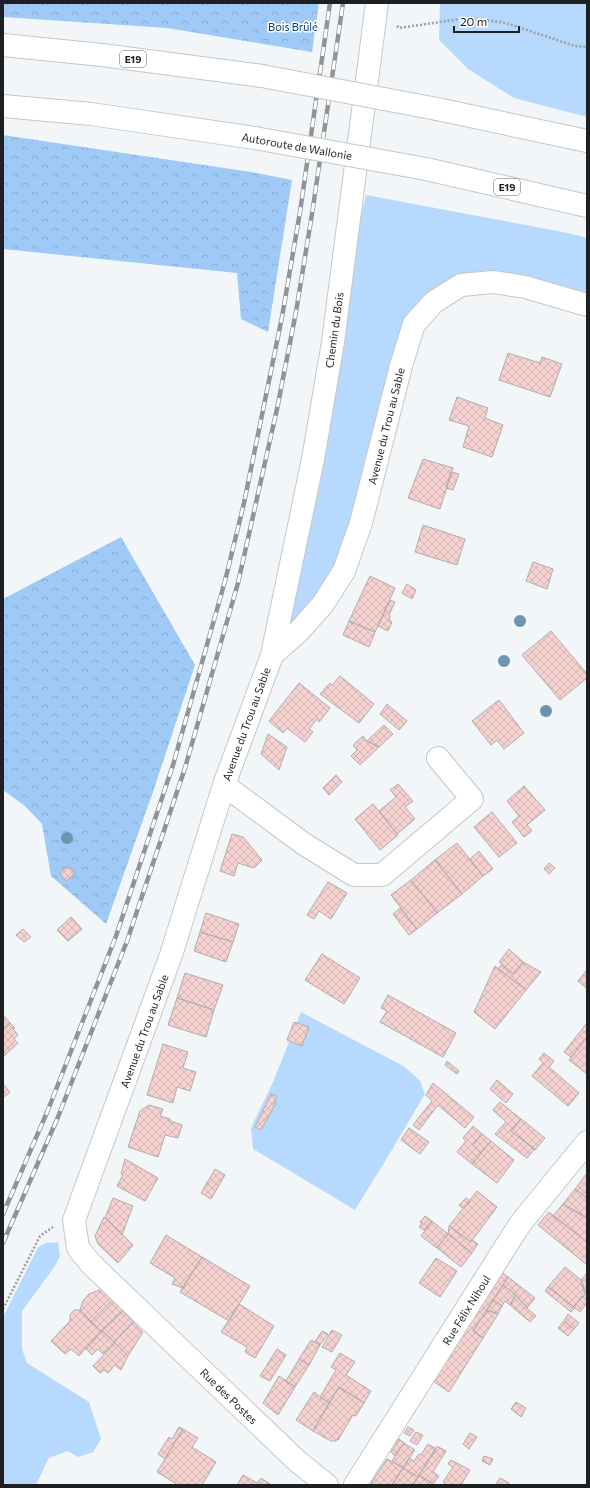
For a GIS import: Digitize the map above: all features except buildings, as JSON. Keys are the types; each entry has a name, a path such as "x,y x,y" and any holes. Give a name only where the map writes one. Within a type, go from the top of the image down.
{"main road":[{"name":"Chemin du Bois","path":"272,655 313,459 333,342 376,7"},
{"name":"E19","path":"3,45 102,55 262,76 437,109 587,141"},
{"name":"Autoroute de Wallonie","path":"3,106 91,114 255,138 426,169 587,206"},
{"name":"Avenue du Trou au Sable","path":"133,1304 91,1264 78,1248 74,1220 171,955 224,785 272,655 300,630 323,604 344,571 361,523 401,366 414,324 434,302 462,285 494,282 513,285 525,287 587,305"},
{"path":"224,785 304,844 354,875 382,875 472,800 438,758"},
{"name":"Rue Félix Nihoul","path":"355,1485 520,1224 587,1142"},
{"name":"Rue des Postes","path":"133,1304 296,1460 327,1485"}],"path":[{"path":"376,7 399,28 468,18 506,23 575,46 587,47"},
{"path":"3,1310 40,1236 77,1212"}],"shaded area":[{"path":"440,3 587,3 587,117 514,98 468,69 439,40"},
{"path":"366,195 568,233 587,238 587,305 462,285 414,324 344,571 272,655 333,342"},
{"path":"301,1012 405,1067 420,1081 425,1094 355,1210 253,1149 251,1128 273,1082"},
{"path":"58,1242 60,1256 55,1266 22,1311 22,1349 27,1363 89,1402 101,1439 93,1452 79,1457 67,1451 49,1458 36,1485 3,1485 3,1317 38,1247 46,1243"}],"green space":[{"name":"Bois Brûlé","path":"3,3 319,3 312,52 167,28 3,17"},
{"path":"3,135 251,172 292,180 268,332 241,319 237,273 3,249"},
{"path":"121,537 195,665 153,792 106,924 51,876 42,824 25,806 3,790 3,599"}],"railway":[{"path":"3,1214 48,1110 116,936 173,765 225,581 244,503 282,317 300,212 330,3"},
{"path":"3,1243 58,1117 127,941 185,768 238,583 277,409 296,312 343,3"}]}
